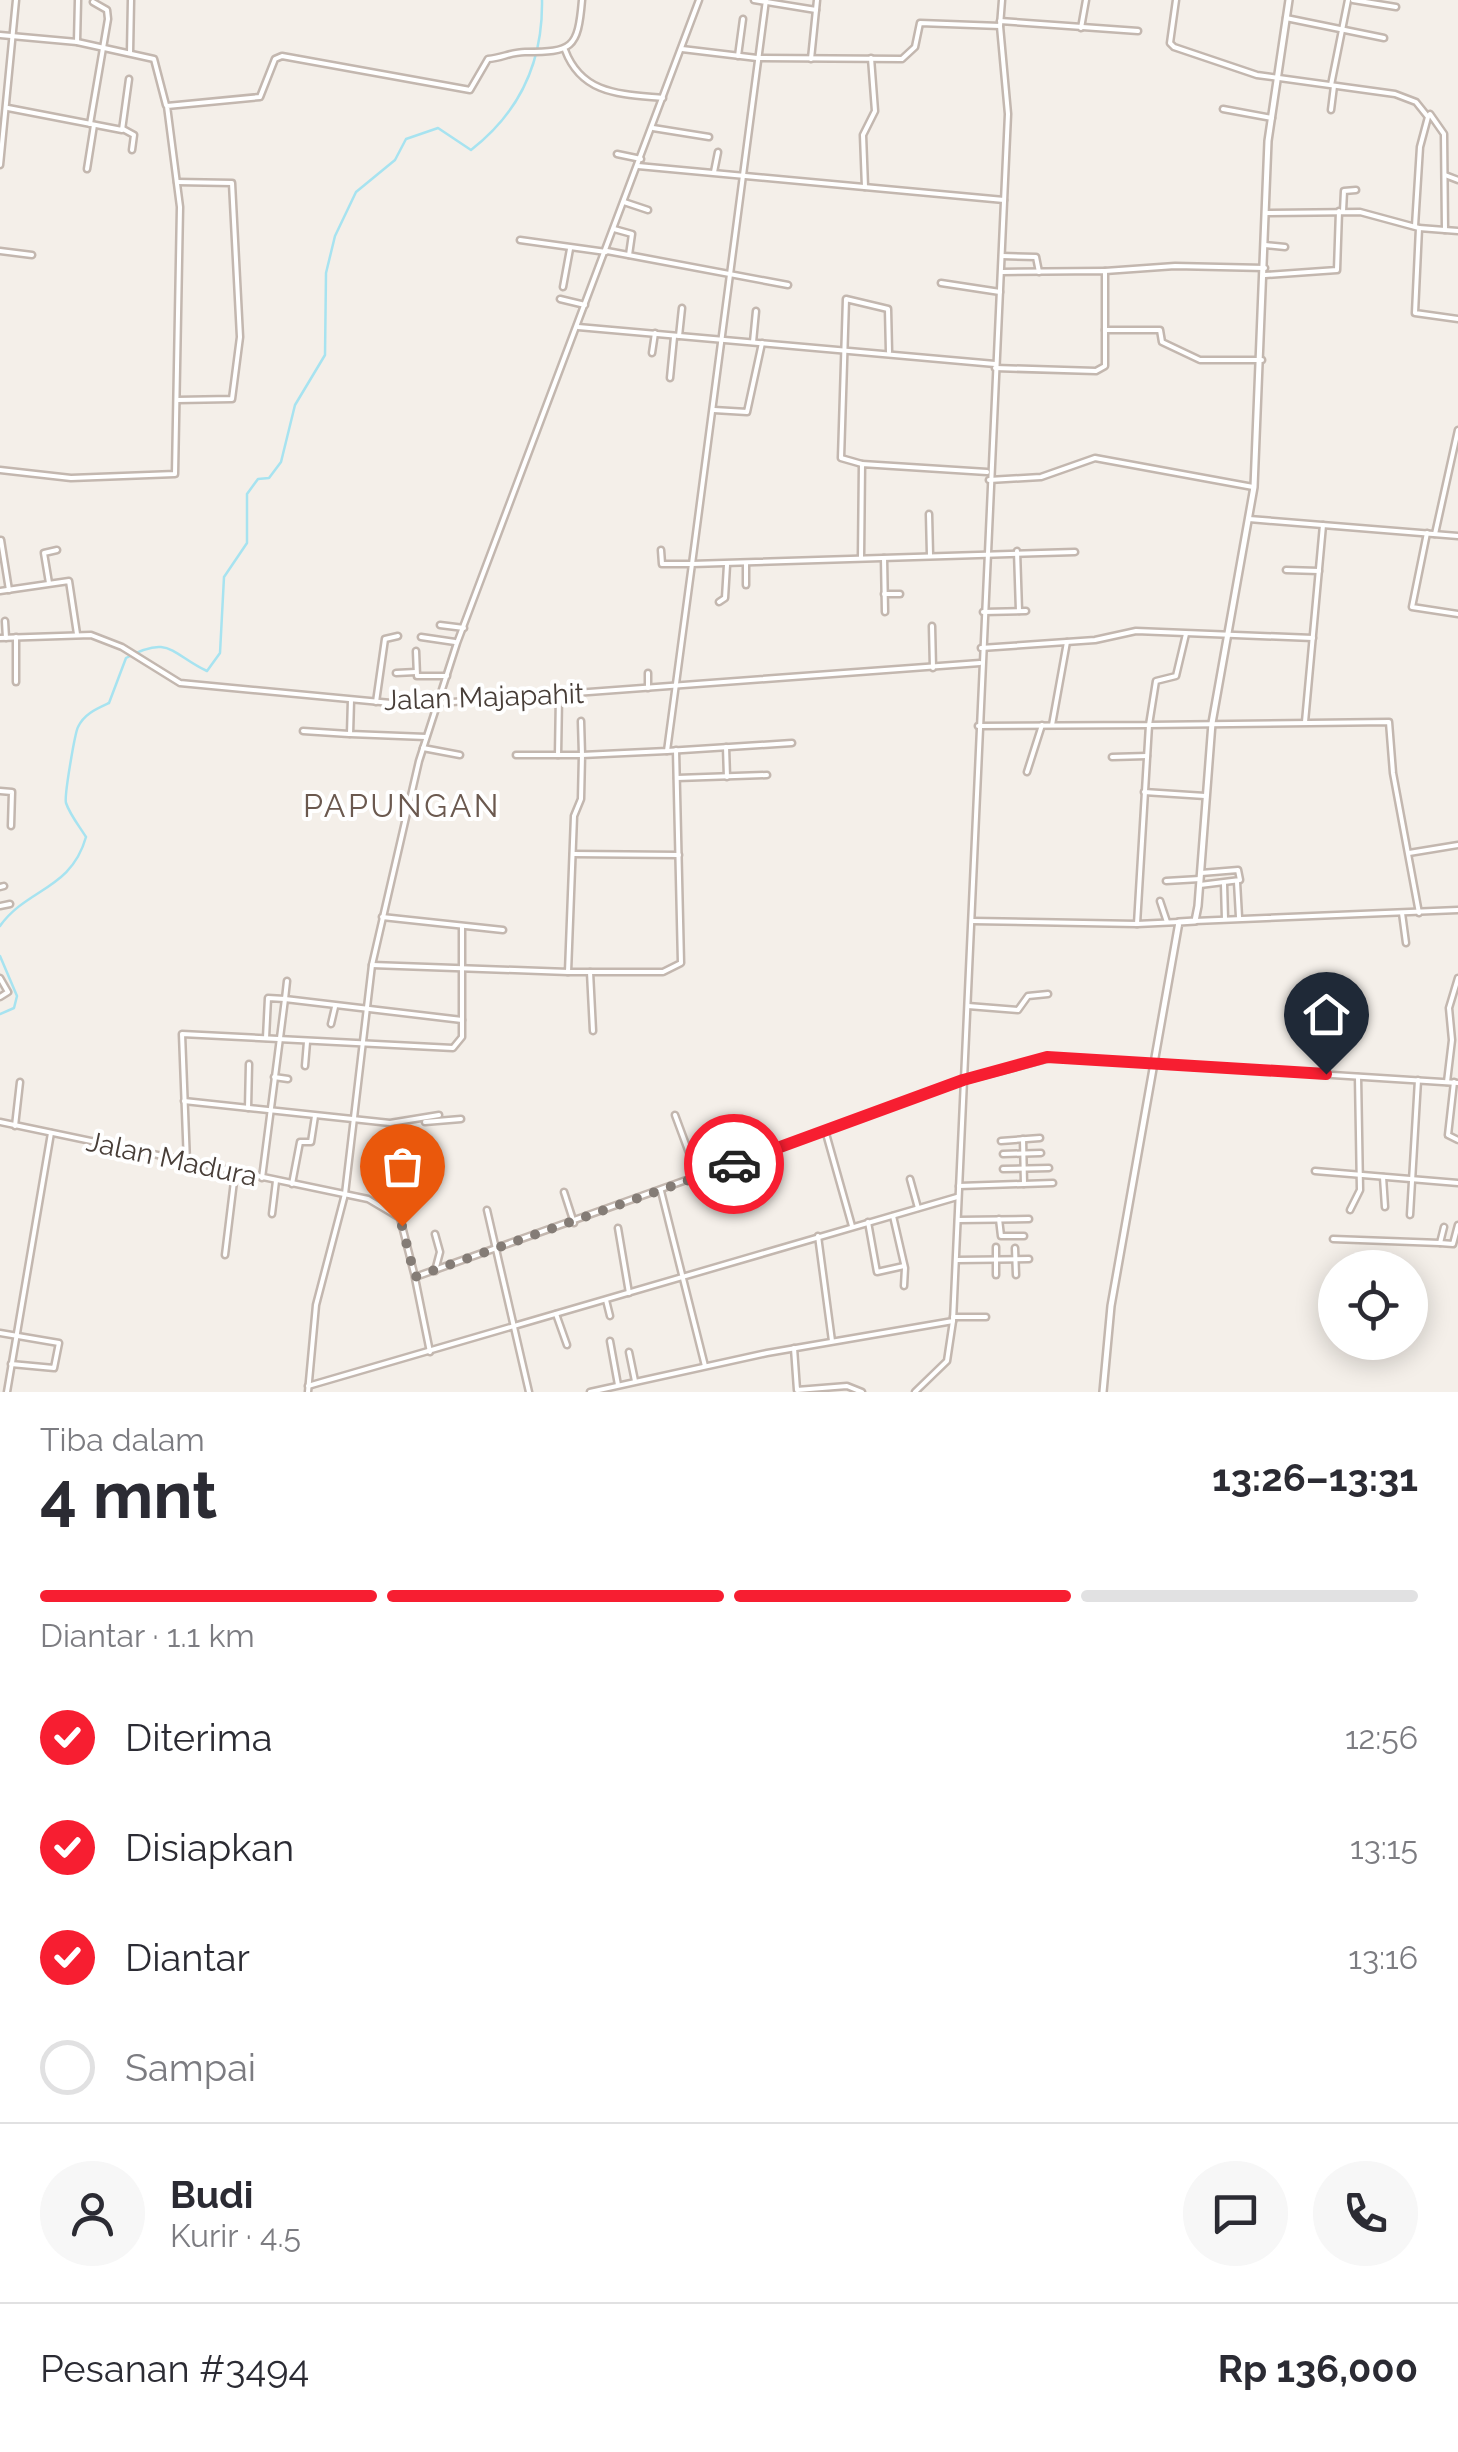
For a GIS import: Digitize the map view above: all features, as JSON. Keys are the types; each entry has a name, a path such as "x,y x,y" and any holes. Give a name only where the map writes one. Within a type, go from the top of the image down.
{"street":[{"path":"0,165 16,0"},
{"path":"78,0 78,42"},
{"path":"130,54 131,0"},
{"path":"166,106 258,97 275,59 282,56 468,90 486,60 507,53 566,50 576,36 582,0"},
{"path":"700,0 457,643 422,748 372,965 345,1194 316,1305 308,1389 959,1197"},
{"path":"754,0 816,10"},
{"path":"811,59 817,0"},
{"path":"915,1392 947,1361 957,1260 980,663 1008,106 1000,24 1002,0"},
{"path":"1081,28 1086,0"},
{"path":"1176,0 1172,46 1219,65 1278,80 1405,96 1426,113 1444,134 1445,230"},
{"path":"1196,921 1212,723 1254,487 1272,118 1288,0"},
{"path":"1331,110 1341,30 1351,0 1396,6"},
{"path":"667,751 765,1"},
{"path":"87,169 108,14 93,2"},
{"path":"738,56 743,18"},
{"path":"1286,18 1384,38"},
{"path":"682,49 757,58 908,56 920,23 1138,31"},
{"path":"0,35 78,42 157,61 180,207 176,474 74,478 0,470"},
{"path":"566,50 578,76 594,87 614,94 663,98"},
{"path":"865,187 863,135 875,111 871,58"},
{"path":"123,130 128,79"},
{"path":"0,80 11,80"},
{"path":"8,108 123,130 134,134 132,150"},
{"path":"1223,109 1272,118"},
{"path":"1426,113 1416,227 1416,314 1458,319"},
{"path":"652,128 709,137"},
{"path":"714,174 718,152"},
{"path":"617,154 640,159"},
{"path":"638,166 1004,200"},
{"path":"1444,176 1458,180"},
{"path":"176,182 205,185 227,181 240,337 232,396 177,400"},
{"path":"1001,272 1175,266 1264,272 1337,270 1344,191 1356,190"},
{"path":"624,202 648,210"},
{"path":"1266,213 1368,213 1416,227 1458,230"},
{"path":"614,229 640,234"},
{"path":"628,257 632,234"},
{"path":"520,240 788,285"},
{"path":"1265,245 1286,247"},
{"path":"563,287 570,249"},
{"path":"0,251 32,255"},
{"path":"1002,256 1038,258 1039,272"},
{"path":"578,327 996,366 1102,370 1105,271"},
{"path":"941,284 1000,292"},
{"path":"560,298 585,305"},
{"path":"890,354 888,308 848,299 842,350 840,458 862,464 989,472"},
{"path":"670,378 682,308"},
{"path":"754,342 756,311"},
{"path":"1105,330 1160,330 1162,342 1200,360 1262,360"},
{"path":"652,352 654,334"},
{"path":"712,409 747,412 757,381 762,343"},
{"path":"1435,534 1456,453 1458,430"},
{"path":"989,480 1044,476 1098,458 1254,487"},
{"path":"861,558 862,464"},
{"path":"929,514 930,555"},
{"path":"1249,518 1458,536"},
{"path":"1304,722 1323,524"},
{"path":"1427,533 1412,606 1458,614"},
{"path":"2,540 9,590"},
{"path":"49,583 44,552 58,550"},
{"path":"661,550 662,564 727,565 985,551 1075,552"},
{"path":"983,612 1023,611 1018,551"},
{"path":"884,558 885,612"},
{"path":"746,564 746,585"},
{"path":"719,602 725,598 727,565"},
{"path":"1286,570 1319,571"},
{"path":"0,591 70,583 77,634"},
{"path":"884,594 900,594"},
{"path":"3,638 5,621"},
{"path":"440,625 464,628"},
{"path":"932,626 934,668"},
{"path":"981,648 1136,631 1313,638"},
{"path":"1137,924 1146,756 1156,682 1176,674 1186,633"},
{"name":"Jalan Majapahit","path":"3,638 96,636 122,647 180,684 436,704 980,663"},
{"path":"376,702 384,639 398,636"},
{"path":"16,637 16,682"},
{"path":"420,637 457,643"},
{"path":"1052,725 1068,658 1067,641"},
{"path":"416,651 418,677 447,676"},
{"path":"396,673 416,672"},
{"path":"648,673 648,688"},
{"path":"558,696 558,755"},
{"path":"350,734 351,700"},
{"path":"568,972 581,721"},
{"path":"978,726 1390,723 1393,773 1418,912"},
{"path":"1027,772 1042,726"},
{"path":"304,731 426,736"},
{"path":"516,754 582,755 792,743"},
{"path":"726,747 727,777"},
{"path":"422,748 460,756"},
{"path":"372,965 663,972 680,965 676,750"},
{"path":"1112,757 1146,756"},
{"path":"677,778 767,775"},
{"path":"0,791 12,792 11,826"},
{"path":"1144,792 1206,796"},
{"path":"1409,853 1458,846"},
{"path":"574,854 680,855"},
{"path":"1166,881 1200,879 1237,870 1239,918"},
{"path":"1200,879 1237,882"},
{"path":"1224,882 1224,919"},
{"path":"1160,902 1167,922"},
{"path":"0,906 10,904"},
{"path":"970,920 1096,925 1458,910"},
{"path":"1402,914 1406,943"},
{"path":"382,917 503,930"},
{"path":"1103,1392 1112,1306 1178,922"},
{"path":"186,1162 182,1034 453,1048 462,1036 462,927"},
{"path":"590,972 593,1032"},
{"path":"0,978 8,992 0,997"},
{"path":"1447,1082 1449,1008 1458,978"},
{"path":"262,1178 287,981"},
{"path":"966,1006 1016,1010 1024,1006 1028,996 1048,994"},
{"path":"266,1038 268,998 462,1020"},
{"path":"331,1024 335,1007"},
{"path":"305,1066 308,1042"},
{"path":"430,1352 415,1277 963,1080 1047,1057 1152,1060 1456,1082 1448,1136 1458,1140"},
{"path":"248,1108 249,1064"},
{"path":"274,1077 288,1079"},
{"path":"1350,1210 1360,1190 1358,1077"},
{"path":"1410,1215 1418,1080"},
{"path":"16,1126 20,1082"},
{"path":"184,1102 398,1123 439,1115"},
{"path":"292,1184 300,1142 311,1142 315,1116"},
{"path":"675,1116 698,1178"},
{"path":"425,1122 461,1119"},
{"name":"Jalan Madura","path":"0,1122 345,1194 384,1206 400,1218 415,1277"},
{"path":"825,1130 852,1227"},
{"path":"7,1392 51,1133"},
{"path":"1001,1140 1040,1138"},
{"path":"1023,1139 1024,1184"},
{"path":"1004,1154 1040,1153"},
{"path":"1003,1169 1049,1168"},
{"path":"1315,1171 1458,1183"},
{"path":"225,1255 235,1173"},
{"path":"1383,1177 1385,1207"},
{"path":"910,1179 918,1208"},
{"path":"272,1214 276,1180"},
{"path":"959,1186 1054,1184"},
{"path":"661,1191 705,1366"},
{"path":"564,1192 574,1222"},
{"path":"487,1210 529,1392"},
{"path":"893,1216 904,1266 904,1286"},
{"path":"999,1219 1001,1236 1024,1236"},
{"path":"958,1220 1029,1219"},
{"path":"868,1222 879,1280"},
{"path":"1333,1239 1455,1244 1458,1225"},
{"path":"1440,1243 1444,1227"},
{"path":"618,1228 629,1293"},
{"path":"435,1234 440,1250 436,1270"},
{"path":"818,1236 832,1342"},
{"path":"996,1247 996,1275"},
{"path":"1016,1248 1016,1274"},
{"path":"957,1260 1029,1259"},
{"path":"877,1272 904,1266"},
{"path":"606,1300 610,1316"},
{"path":"556,1314 567,1345"},
{"path":"590,1392 794,1348 953,1319 986,1317"},
{"path":"0,1333 59,1344 55,1368 11,1364"},
{"path":"610,1341 618,1386"},
{"path":"794,1348 797,1391 847,1386 862,1392"},
{"path":"629,1352 636,1382"}],"waterway":[{"path":"0,926 70,868 79,854 86,837 66,803 77,732 87,715 109,703 126,658 161,647 207,671 220,653 224,577 247,543 247,494 258,479 269,478 281,462 295,405 325,355 326,273 335,236 356,192 395,160 406,139 438,128 471,150 488,135 525,84 538,44 542,0"},
{"path":"0,956 17,996 14,1008 0,1014"}],"way so far":[{"path":"402,1226 415,1277 734,1164"}],"district":[{"name":"PAPUNGAN","path":"402,805"}],"route":[{"path":"734,1164 963,1080 1040,1058 1152,1060 1326,1074"}]}
